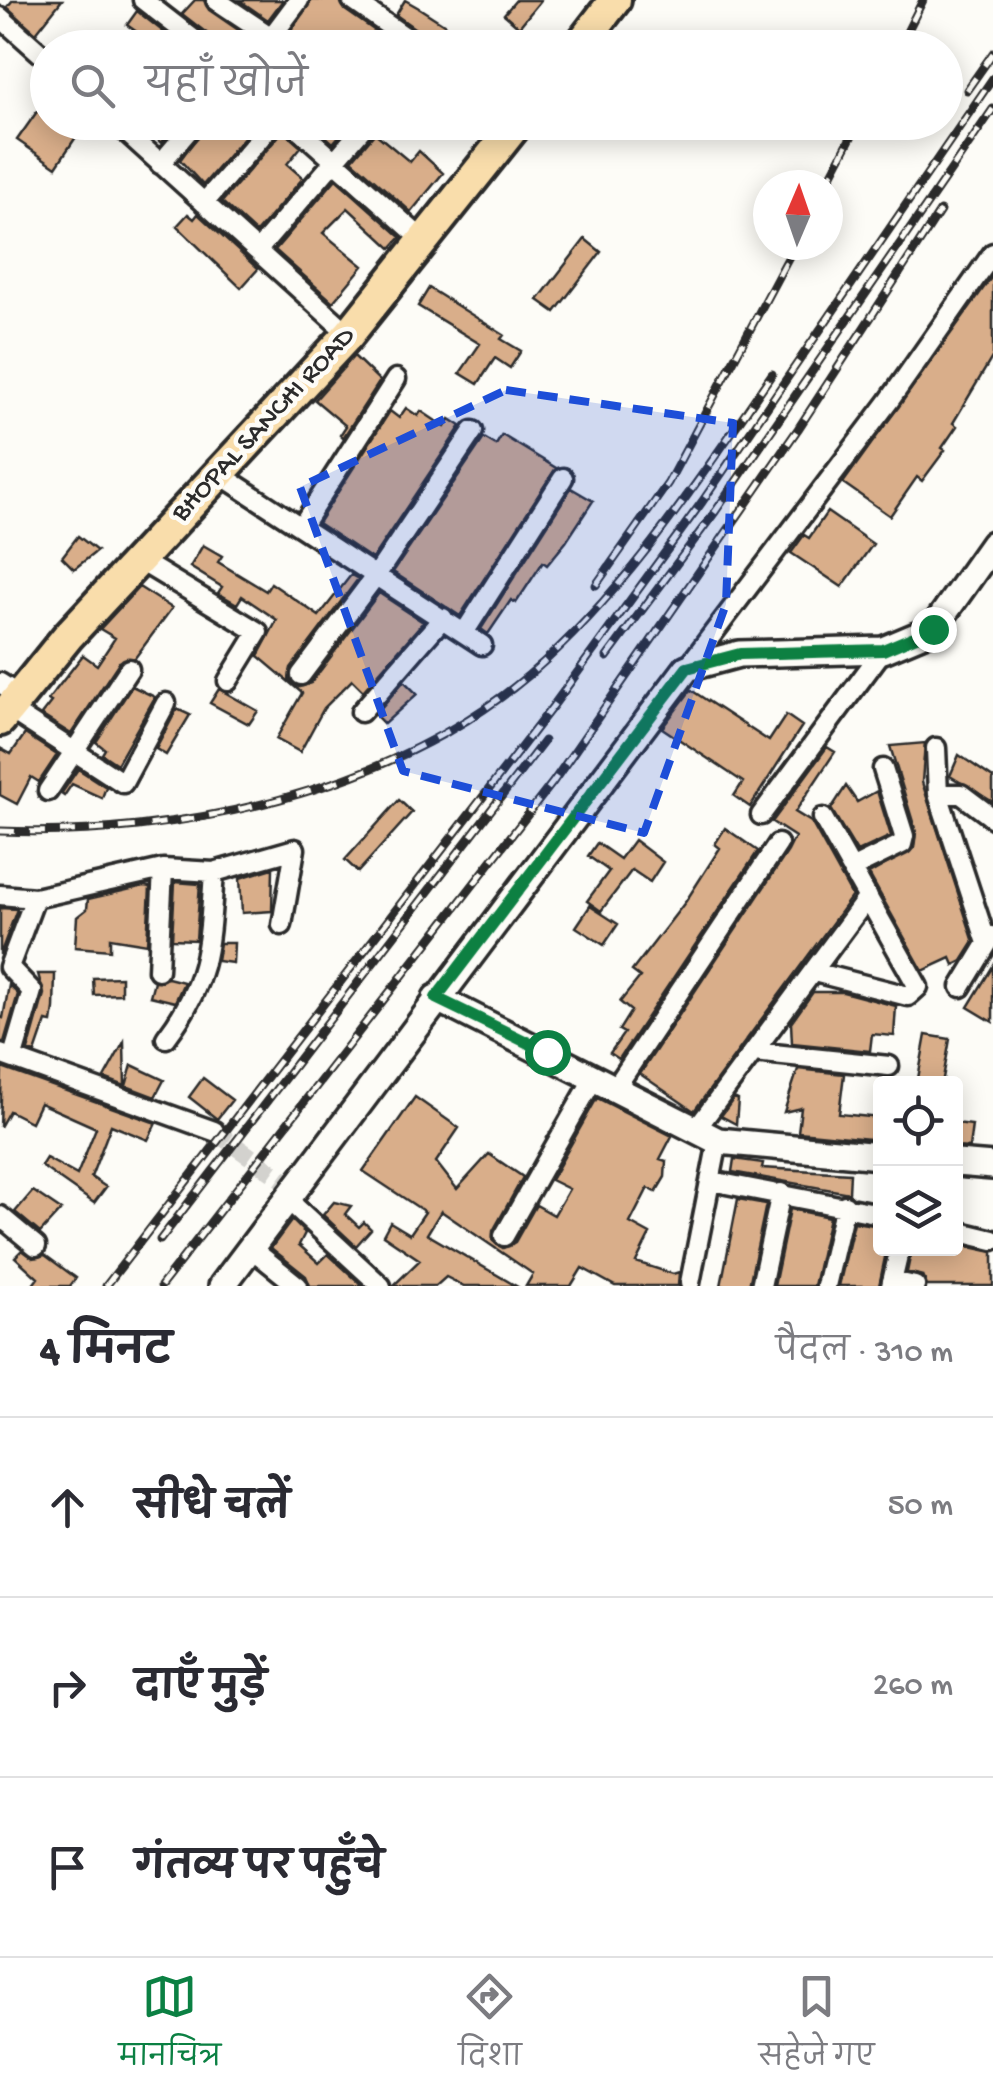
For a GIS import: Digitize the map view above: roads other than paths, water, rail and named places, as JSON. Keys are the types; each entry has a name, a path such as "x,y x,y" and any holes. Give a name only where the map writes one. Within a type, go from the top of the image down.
{"main road":[{"path":"592,30 616,0"},
{"name":"BHOPAL SANCHI ROAD","path":"8,702 349,334 504,140"}],"street":[{"path":"143,0 182,30"},
{"path":"216,0 256,30"},
{"path":"283,30 299,0"},
{"path":"352,0 395,30"},
{"path":"0,17 30,44"},
{"path":"134,140 349,334"},
{"path":"160,164 181,140"},
{"path":"204,204 259,140"},
{"path":"309,140 424,241"},
{"path":"258,250 354,140"},
{"path":"222,1286 889,401 993,252"},
{"path":"302,524 396,379"},
{"path":"301,675 377,574 473,432"},
{"path":"222,475 482,645"},
{"path":"464,633 563,478"},
{"path":"687,668 740,654 883,650 933,629 993,544"},
{"path":"139,560 258,632 228,680"},
{"path":"361,712 444,618"},
{"path":"761,814 883,650"},
{"path":"48,791 128,669"},
{"path":"8,702 123,784 166,703"},
{"path":"936,748 938,794 990,939 961,987"},
{"path":"853,868 902,844 904,836 883,768"},
{"path":"938,794 961,794 993,818"},
{"path":"814,972 908,996 916,992 918,982 824,818"},
{"path":"504,1236 605,1081 778,844"},
{"path":"0,896 34,898 163,869 214,872 295,849 282,925"},
{"path":"158,970 163,869"},
{"path":"166,1038 194,1002 208,950 214,872"},
{"path":"34,898 8,968 32,991 6,1055 214,1131"},
{"path":"690,1283 712,1181 708,1134 754,1052 868,898"},
{"path":"436,998 708,1134 873,1155"},
{"path":"754,1052 889,1066"},
{"path":"963,1164 993,1166"},
{"path":"712,1181 873,1212"},
{"path":"761,1286 781,1193"},
{"path":"288,1200 381,1286"},
{"path":"826,1286 845,1205"},
{"path":"0,1216 36,1246"},
{"path":"963,1234 993,1240"},
{"path":"252,1248 298,1286"},
{"path":"898,1256 891,1284 915,1286"}],"tunnel":[{"path":"214,1131 296,1189"}],"railway":[{"path":"908,30 923,0"},
{"path":"967,90 993,53"},
{"path":"963,122 993,78"},
{"path":"607,657 715,512 993,109"},
{"path":"834,170 850,140"},
{"path":"106,1286 553,706 702,502 950,140"},
{"path":"161,1286 553,782 798,429 940,211"},
{"path":"596,585 668,483 787,260"},
{"path":"0,831 138,826 209,816 279,800 348,778 413,750 474,716 529,675 598,608 660,532 772,374"},
{"path":"160,1240 544,741"}]}
